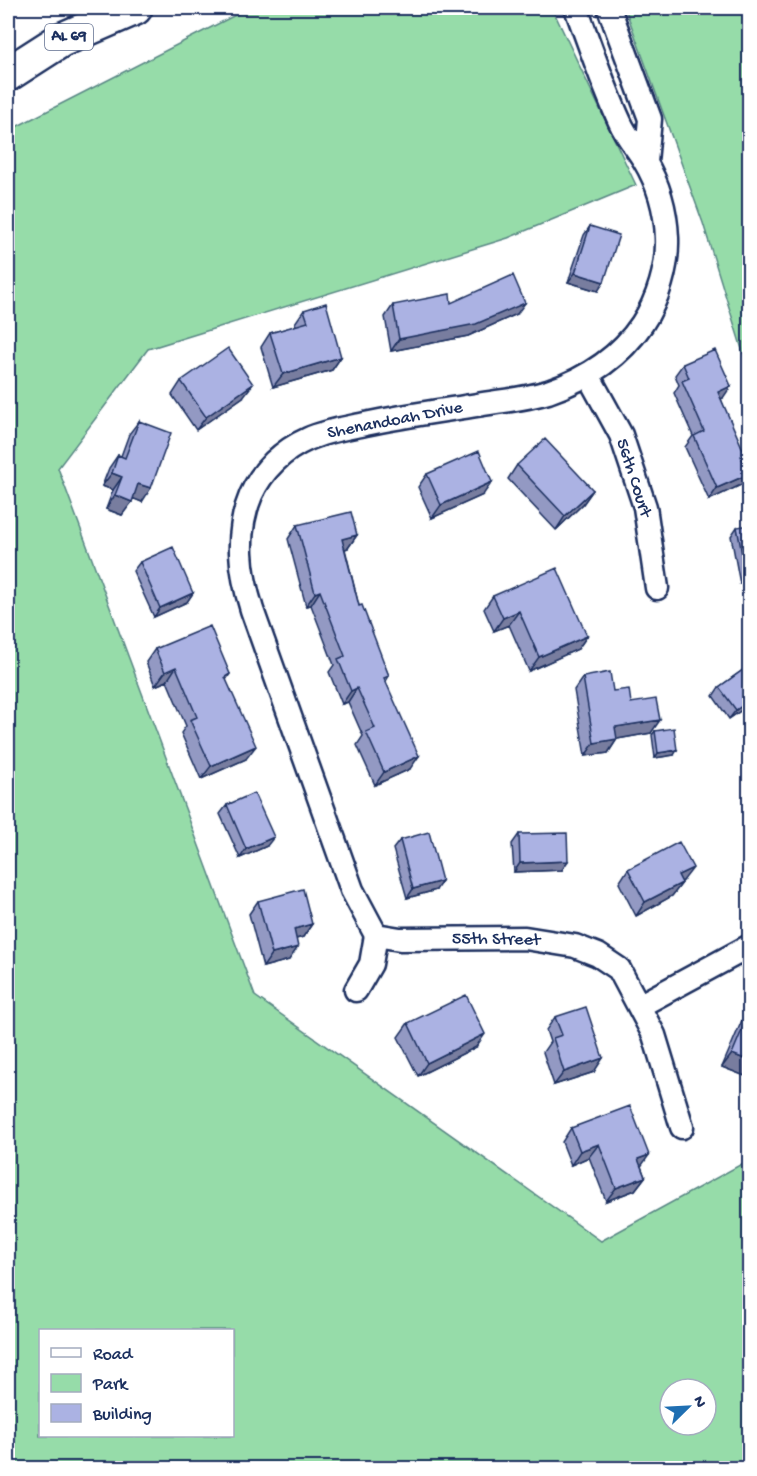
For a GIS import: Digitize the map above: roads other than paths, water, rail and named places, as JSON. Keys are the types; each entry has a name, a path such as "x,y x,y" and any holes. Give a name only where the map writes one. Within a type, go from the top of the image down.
{"main road":[{"name":"AL 69","path":"8,74 61,40 135,8"}],"street":[{"name":"Shenandoah Drive","path":"376,934 352,890 244,586 240,536 244,511 254,488 267,468 286,452 307,440 329,431 549,392 588,375 616,355 633,337 658,292 664,267 667,240 662,205 658,189 646,162 621,124 576,8"},
{"name":"Shenandoah Drive","path":"609,8 650,119 646,162"},
{"name":"56th Court","path":"588,375 621,435 645,507 657,588"},
{"path":"356,990 371,964 376,934"},
{"name":"55th Street","path":"376,934 400,939 525,938 575,946 598,955 619,969 654,1035 682,1127"},
{"path":"639,1006 750,945"}]}
